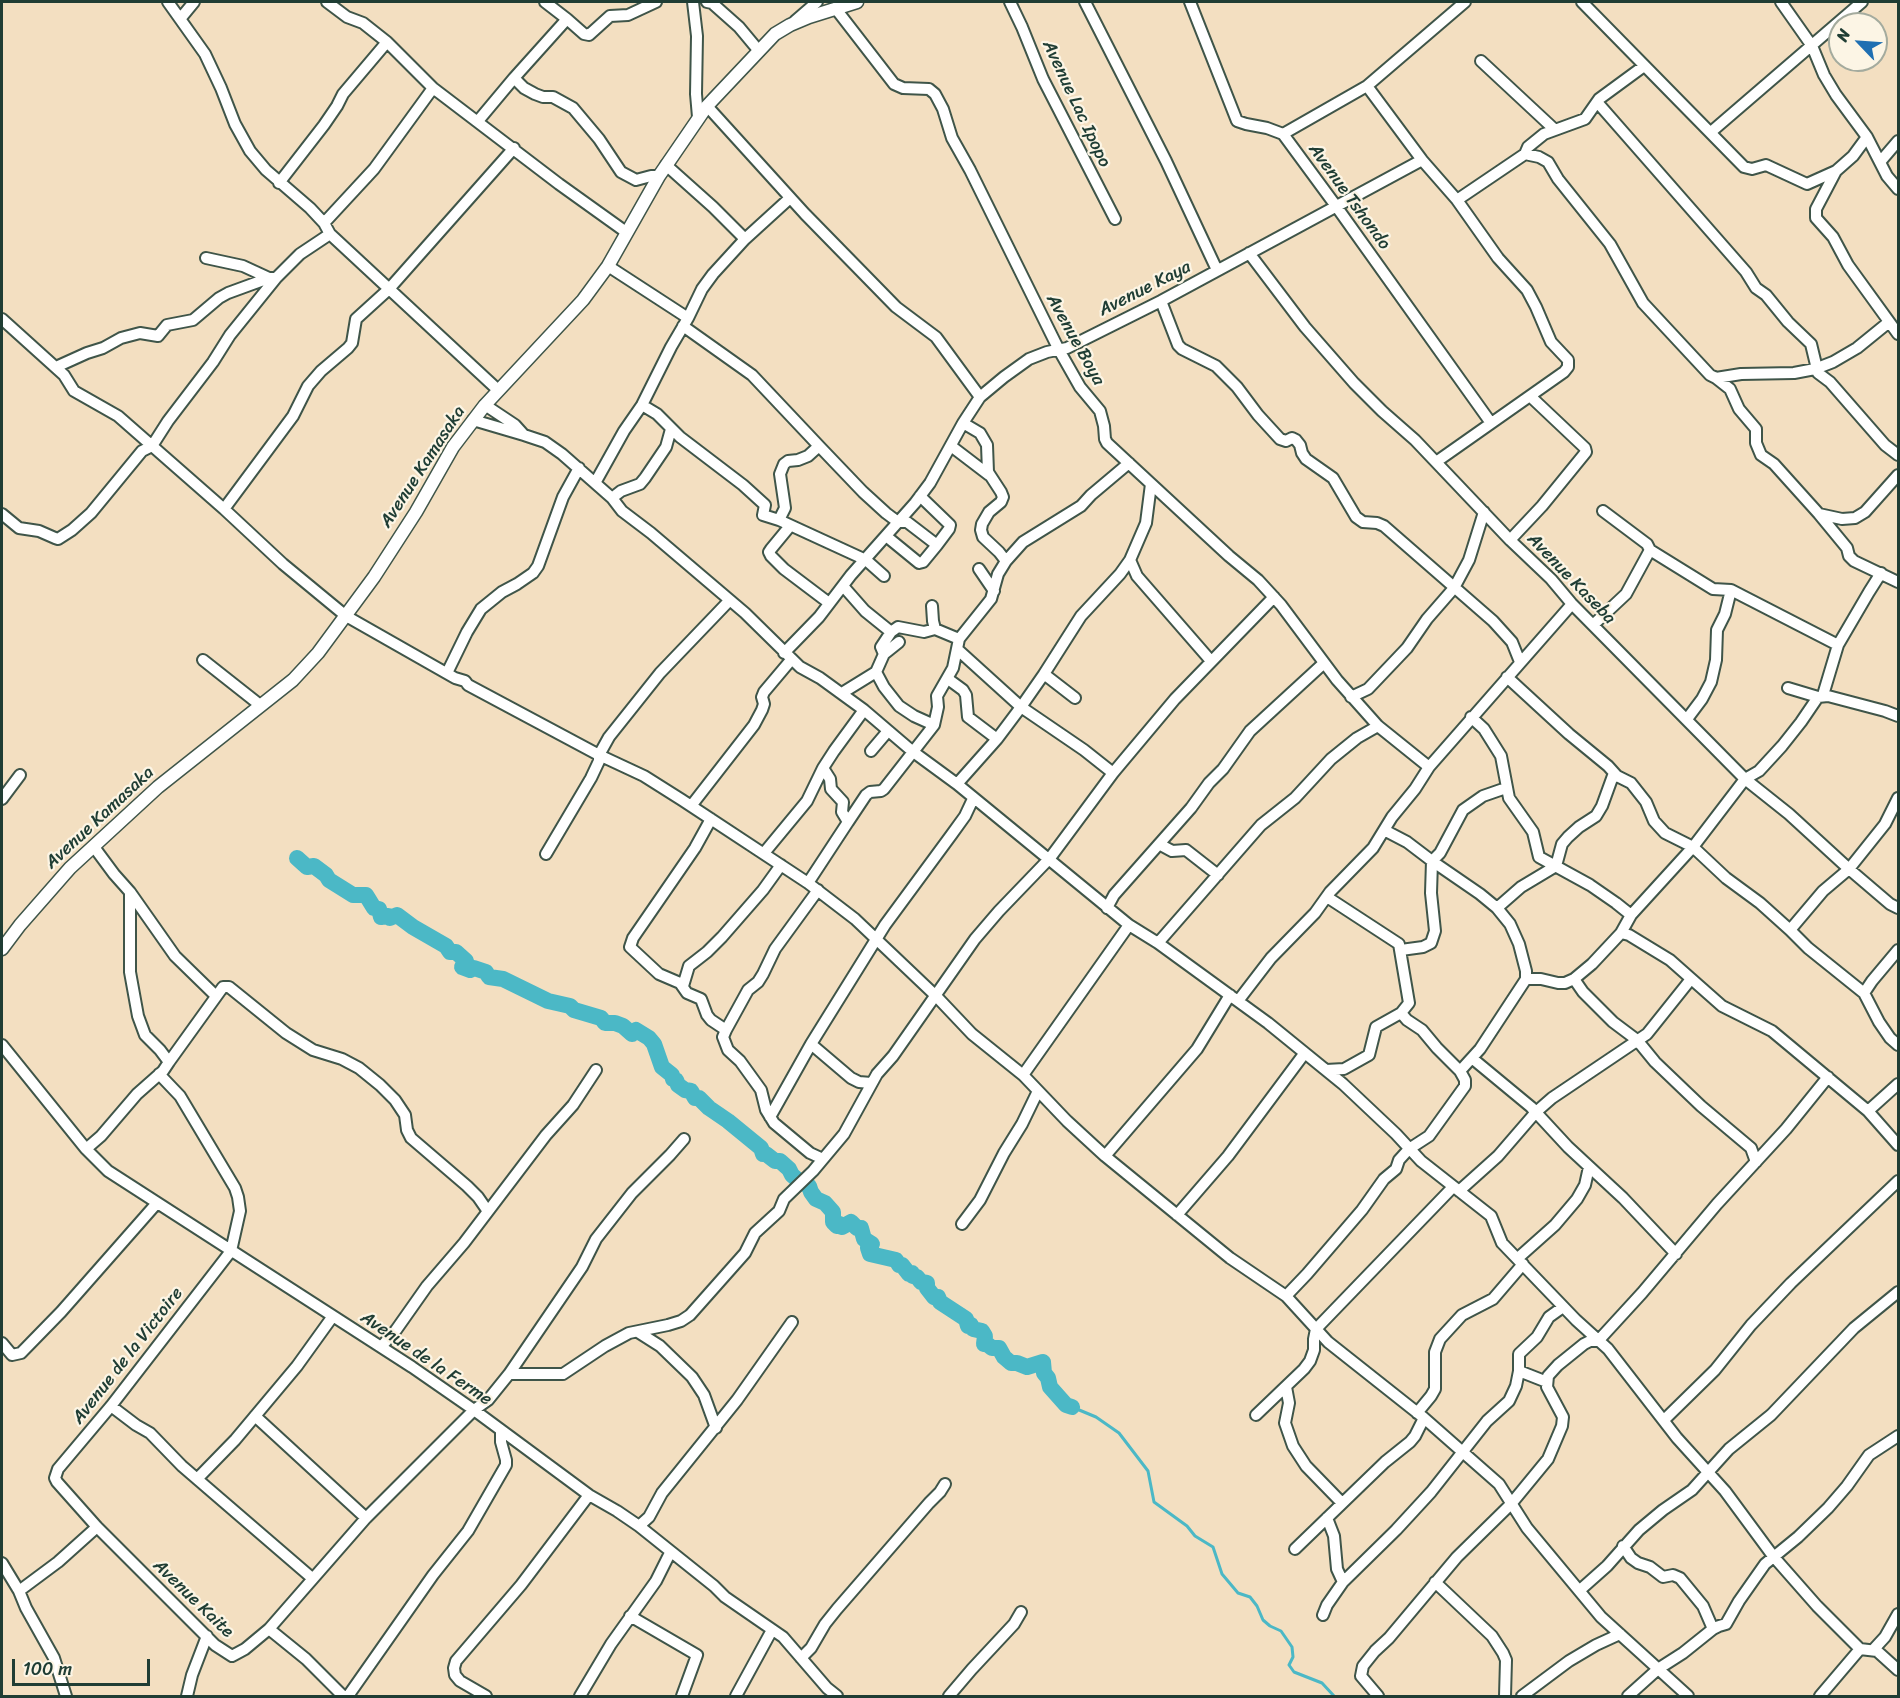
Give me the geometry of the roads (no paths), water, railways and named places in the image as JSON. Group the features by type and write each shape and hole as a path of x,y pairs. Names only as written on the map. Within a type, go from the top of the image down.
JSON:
{"street":[{"path":"168,2 205,54 243,140 266,170 310,208 324,223 330,234 498,390"},
{"path":"180,18 194,2"},
{"path":"327,2 347,16 363,23 387,42 433,88 626,232"},
{"path":"545,2 584,34 589,35 610,16 628,15 657,2"},
{"path":"694,2 697,36 698,117"},
{"path":"707,2 712,3 739,27 759,51"},
{"path":"790,25 817,2"},
{"name":"Avenue Kamasaka","path":"2,949 20,924 70,868 158,788 284,688 308,665 346,616 416,512 453,447 472,420 567,319 608,266 662,170 707,106 775,34 790,25 857,2"},
{"name":"Avenue Lac Ipopo","path":"1010,2 1043,79 1115,219"},
{"path":"1085,2 1166,161 1217,270"},
{"path":"1190,2 1235,118 1241,123 1283,134 1367,86 1465,2"},
{"path":"1582,2 1744,167 1752,169 1766,165 1807,184 1820,201"},
{"path":"1781,2 1812,46 1824,75 1854,122 1867,137 1887,176 1899,189"},
{"path":"1711,132 1862,2"},
{"name":"Avenue Boya","path":"836,9 894,84 903,88 929,90 935,94 943,109 952,138 1059,350 1080,387 1100,411 1106,441 1150,484 1258,580 1378,726 1429,766"},
{"path":"478,122 567,19"},
{"path":"279,183 324,125 343,94 387,42"},
{"path":"1481,61 1554,129"},
{"path":"1457,200 1525,154 1528,147 1544,134 1585,118 1597,102 1644,66"},
{"path":"514,78 534,94 553,97 573,108 584,119 621,172 636,180 662,170 713,207 745,239"},
{"path":"1367,86 1422,160 1457,200 1498,258 1527,290 1551,342 1568,360 1568,367 1564,372 1436,462"},
{"path":"324,223 374,169 433,88"},
{"path":"1597,102 1746,272 1756,288 1766,295 1788,322 1811,344 1815,369 1830,382 1885,445 1899,455"},
{"path":"707,106 790,198 897,307 936,338 980,397"},
{"name":"Avenue Tshondo","path":"1283,134 1491,423"},
{"path":"1807,184 1836,171 1853,156 1867,137"},
{"path":"1880,162 1899,141"},
{"path":"224,509 293,416 308,386 352,343 356,320 389,289 514,148"},
{"path":"1525,154 1548,162 1558,179 1610,244 1643,303 1710,375 1730,389 1739,409 1756,429 1756,443 1761,455 1774,464 1819,514 1847,548 1849,556 1854,561 1899,582"},
{"name":"Avenue Kaya","path":"691,806 754,725 764,704 762,697 764,692 788,656 843,586 920,496 980,397 1029,359 1067,348 1161,301 1422,160"},
{"path":"1836,171 1816,209 1816,218 1833,237 1848,265 1899,334"},
{"path":"595,483 624,431 642,405 670,347 712,274 745,239 790,198"},
{"path":"2,514 19,528 39,531 58,539 72,530 90,513 142,451 153,446 168,421 272,278 308,247 330,234"},
{"name":"Avenue Kaseba","path":"1249,253 1273,287 1329,356 1382,411 1415,440 1510,540 1551,579 1572,604 1745,779 1789,814 1890,904 1899,908"},
{"path":"206,258 243,266 272,278"},
{"path":"608,266 685,322 752,375 862,492 886,513 892,529 919,563 923,562 937,545 950,525 920,496"},
{"path":"56,367 121,338 140,333 158,336 167,326 193,320 219,298 272,278"},
{"path":"1161,301 1178,345 1216,366 1237,387 1280,439 1296,440 1306,459 1333,478 1356,517 1363,522 1384,526 1505,633 1512,642 1520,662"},
{"path":"2,319 56,367 68,380 71,389 76,394 118,416 258,542 346,616 455,678 465,681 468,685 599,755 644,776 764,853 855,919 936,996 972,1034 1023,1075 1067,1121 1106,1156 1230,1258 1286,1296 1328,1342 1421,1415 1499,1484 1536,1538 1600,1617 1688,1696"},
{"path":"1716,378 1794,373 1815,369 1857,348 1889,322"},
{"path":"1510,540 1542,506 1586,452 1585,448 1530,396"},
{"path":"485,405 515,425 524,435"},
{"path":"642,405 657,414 671,429 743,485 765,505 763,515 779,520 866,560 884,576"},
{"path":"472,420 534,438 554,447 612,498 628,516 667,546 757,624 788,656 864,710 912,752 957,784 1050,858 1129,925 1234,998 1343,1084 1409,1149 1491,1216 1502,1243 1563,1307 1608,1348 1692,1456 1725,1491 1773,1556 1860,1649 1877,1651 1899,1670"},
{"path":"963,423 980,433 987,445 989,475"},
{"path":"612,498 645,478 666,447 671,429"},
{"path":"779,520 785,508 780,474 784,464 808,456 819,446"},
{"path":"951,446 989,475 1001,492 1003,497 1001,502 989,512 981,530 983,537 1006,561"},
{"path":"808,883 866,795 884,789 934,725 938,707 937,696 948,679 957,658 958,644 991,599 998,574 1006,561 1023,542 1081,506 1129,463"},
{"path":"447,673 481,609 502,592 533,573 538,566 563,497 579,468"},
{"path":"1819,514 1842,519 1855,518 1872,505 1899,475"},
{"path":"957,784 997,739 1021,707 1081,616 1130,560 1146,523 1150,484"},
{"path":"1604,511 1647,544 1650,550 1713,589 1731,590 1838,645"},
{"path":"1352,697 1368,689 1392,664 1455,588 1469,560 1484,512"},
{"path":"892,529 907,522 937,545"},
{"path":"790,526 771,549 771,556 784,569 829,603"},
{"path":"1593,625 1626,594 1650,550"},
{"path":"1130,560 1137,576 1211,661"},
{"path":"979,569 994,591"},
{"path":"1526,980 1541,979 1558,983 1574,979 1583,973 1621,933 1631,915 1693,847 1745,779 1765,765 1820,696 1838,645 1881,573"},
{"path":"843,586 865,612 891,632"},
{"path":"1687,719 1711,682 1716,660 1717,630 1725,614 1731,590"},
{"path":"509,1374 563,1374 612,1341 629,1333 681,1321 690,1315 745,1253 755,1233 779,1211 784,1199 823,1159 848,1128 871,1083 981,932 1050,858 1113,773 1175,699 1274,597"},
{"path":"546,854 597,765 599,755 609,737 660,673 729,601"},
{"path":"1106,1156 1197,1049 1234,998 1373,848 1429,766 1572,604"},
{"path":"932,606 935,629 958,644 1021,707 1113,773"},
{"path":"884,654 881,646 891,632 898,627 924,632 935,629"},
{"path":"842,693 876,672 884,654 899,642"},
{"path":"203,660 261,705"},
{"path":"1107,908 1114,896 1132,878 1223,769 1250,731 1324,663"},
{"path":"876,672 899,706 934,725"},
{"path":"1044,674 1075,698"},
{"path":"1507,677 1614,773 1631,783 1646,802 1654,821 1665,833 1693,847 1726,878 1760,903 1808,948 1864,993 1878,1022 1890,1038 1899,1045"},
{"path":"948,679 966,695 968,717 997,739"},
{"path":"1788,688 1899,716"},
{"path":"764,853 807,801 823,768 864,710"},
{"path":"1471,717 1484,729 1501,756 1509,798 1533,832 1539,857 1608,897 1631,915"},
{"path":"1158,944 1261,825 1295,798 1332,759 1357,738 1378,726"},
{"path":"871,751 888,731"},
{"path":"823,768 830,779 831,789 843,802 842,812 848,822"},
{"path":"1497,908 1521,887 1556,866 1562,844 1579,827 1596,816 1614,773"},
{"path":"2,799 20,775"},
{"path":"1401,950 1423,947 1431,943 1435,931 1431,893 1432,861 1440,853 1463,810 1482,796 1506,788"},
{"path":"1790,930 1823,891 1849,869 1885,824 1899,798"},
{"path":"770,1117 811,1044 885,925 965,816 973,799"},
{"path":"711,819 695,848 631,942 630,947 659,974 683,986 687,993 701,999 711,1020 726,1030"},
{"path":"1384,830 1407,842 1497,908 1510,924 1519,944 1526,980 1473,1059 1460,1071"},
{"path":"1159,844 1173,851 1186,850 1218,874"},
{"path":"94,847 175,956 216,996"},
{"path":"683,986 689,966 722,936 763,890 781,865"},
{"path":"818,890 775,949 758,982 748,990 723,1037 728,1050 740,1061 760,1090 766,1110 774,1123 793,1141 823,1159"},
{"path":"129,892 130,972 133,995 143,1031 169,1062"},
{"path":"1326,1070 1344,1069 1369,1055 1376,1027 1401,1012 1409,1004 1401,950 1397,942 1327,897"},
{"path":"1023,1075 1129,925"},
{"path":"1621,933 1662,955 1722,1006 1772,1031 1868,1111 1899,1145"},
{"path":"1864,993 1899,950"},
{"path":"1574,979 1582,992 1595,1005 1637,1040 1655,1062 1701,1106 1751,1148 1756,1162"},
{"path":"1256,1415 1310,1360 1314,1350 1316,1329 1456,1189 1498,1156 1536,1112 1552,1098 1647,1034 1691,979"},
{"path":"86,1149 159,1074 223,987 229,987 273,1024 313,1050 342,1059 359,1068 395,1100 405,1115 407,1130 411,1138 467,1186 487,1210"},
{"path":"1286,1296 1362,1210 1384,1179 1396,1170 1399,1160 1409,1149 1429,1136 1465,1086 1465,1080 1460,1071 1422,1030 1407,1020 1401,1012"},
{"path":"811,1044 851,1078 859,1082 871,1083"},
{"name":"Avenue de la Ferme","path":"2,1045 86,1149 117,1178 381,1347 474,1410 589,1496 639,1526 725,1597 783,1637 827,1688 837,1696"},
{"path":"1177,1215 1227,1156 1304,1054"},
{"path":"1473,1059 1514,1091 1536,1112 1676,1254"},
{"path":"1343,1084 1344,1069"},
{"path":"381,1347 546,1135 573,1105 596,1070"},
{"path":"159,1074 180,1096 235,1188 240,1211 231,1251"},
{"path":"1378,1696 1361,1676 1363,1666 1457,1557 1511,1504 1548,1459 1562,1426 1563,1417 1547,1387 1548,1376 1577,1349 1590,1341 1599,1341 1717,1204 1786,1129 1828,1077"},
{"path":"1868,1111 1899,1084"},
{"path":"962,1224 980,1200 1038,1090"},
{"path":"343,1696 306,1659 269,1629 366,1518 474,1410 488,1400 509,1374 582,1267 596,1239 632,1193 684,1139"},
{"path":"1295,1549 1415,1436 1421,1415 1435,1389 1436,1352 1440,1339 1462,1315 1493,1299 1521,1261 1577,1199 1585,1185 1589,1167"},
{"path":"1664,1420 1715,1370 1743,1334 1791,1282 1899,1180"},
{"path":"2,1343 12,1355 21,1353 61,1312 157,1203"},
{"name":"Avenue de la Victoire","path":"57,1482 58,1469 111,1407 231,1251"},
{"path":"1580,1590 1607,1566 1649,1520 1692,1490 1729,1449 1771,1415 1854,1328 1899,1292"},
{"path":"1323,1615 1343,1582 1431,1492 1487,1421 1513,1394 1519,1371 1517,1358 1519,1354 1537,1337 1554,1312 1563,1307"},
{"path":"197,1479 297,1366 333,1317"},
{"path":"639,1526 649,1516 662,1493 716,1428 792,1322"},
{"path":"638,1332 660,1346 692,1377 704,1395 716,1428"},
{"path":"1519,1371 1547,1382"},
{"path":"1286,1387 1289,1403 1285,1423 1293,1446 1306,1466 1342,1503"},
{"path":"111,1407 150,1433 197,1479 312,1578"},
{"path":"255,1416 366,1518"},
{"path":"348,1696 433,1575 468,1531 506,1465 501,1431"},
{"path":"1628,1696 1658,1669 1713,1629 1726,1624 1756,1574 1773,1556 1828,1509 1869,1455 1898,1440"},
{"name":"Avenue Kaite","path":"57,1482 97,1527 219,1649 232,1656 245,1649 269,1629"},
{"path":"801,1658 811,1648 837,1609 945,1484"},
{"path":"486,1696 460,1681 455,1675 456,1661 521,1585 589,1496"},
{"path":"1327,1518 1334,1536 1337,1569 1343,1582"},
{"path":"19,1591 58,1562 97,1527"},
{"path":"1623,1546 1631,1558 1638,1563 1650,1566 1663,1577 1673,1575 1680,1578 1703,1606 1713,1629"},
{"path":"580,1696 630,1616 656,1581 670,1552"},
{"path":"2,1563 5,1576 19,1591 54,1658 66,1696"},
{"path":"1435,1582 1492,1636 1503,1653 1506,1660 1505,1696"},
{"path":"949,1696 1014,1624 1021,1612"},
{"path":"1873,1650 1885,1637 1899,1614"},
{"path":"630,1616 697,1655 682,1696"},
{"path":"736,1696 772,1630"},
{"path":"1521,1696 1569,1661 1620,1634"},
{"path":"187,1696 192,1675 207,1636"},
{"path":"1820,1696 1860,1649"}],"waterway":[{"path":"297,858 307,867 314,866 329,880 353,895 366,895 374,908 379,909 381,917 390,918 397,915 446,946 450,952 456,952 466,961 462,967 486,972 489,977 503,979 548,1001 570,1006 574,1010 601,1018 605,1023 623,1026 632,1034 636,1030 649,1038 654,1044 662,1067 672,1075 678,1085 691,1091 695,1098 699,1098 761,1148 763,1154 775,1161 780,1161 800,1182 809,1186 816,1199 825,1203 833,1212 833,1222 837,1226 840,1224 842,1227 851,1222 857,1228 861,1228 864,1239 872,1244 868,1248 870,1254 896,1260 909,1274 912,1273 921,1282 927,1283 927,1288 934,1297 938,1297 940,1302 966,1319 968,1326 971,1325 973,1329 982,1331 985,1336 984,1344 992,1348 999,1348 1011,1363 1027,1367 1043,1362 1044,1373 1050,1387 1066,1405 1072,1407"},
{"path":"1072,1407 1096,1417 1119,1433 1148,1471 1154,1502 1187,1526 1195,1536 1213,1547 1222,1574 1238,1593 1250,1597 1263,1620 1281,1631 1292,1647 1293,1657 1289,1665 1294,1672 1322,1683 1334,1696"}]}
